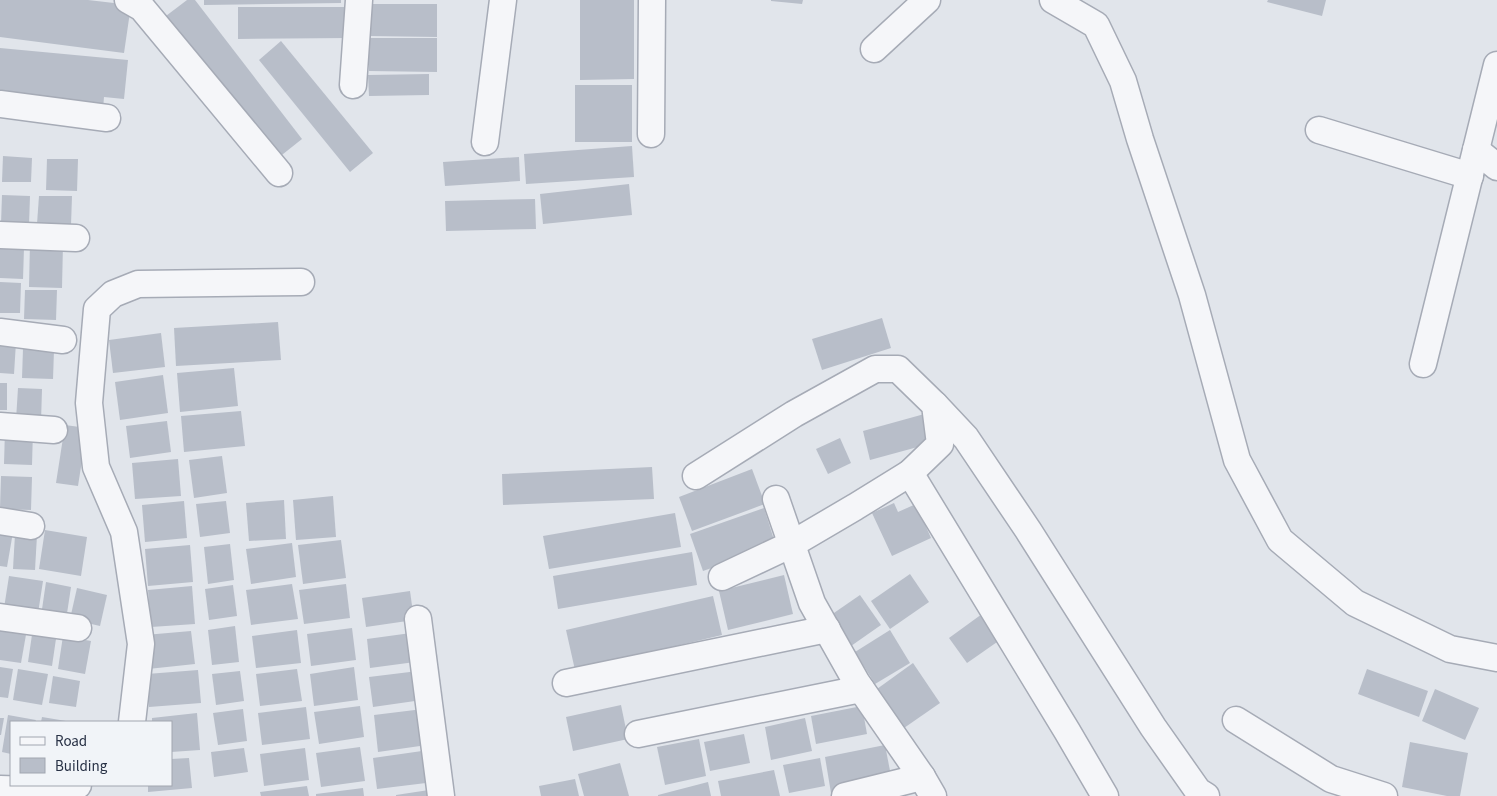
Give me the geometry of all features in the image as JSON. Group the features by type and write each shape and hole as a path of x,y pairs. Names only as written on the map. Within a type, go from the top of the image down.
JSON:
{"street":[{"path":"128,0 142,8 279,173"},
{"path":"353,85 359,0"},
{"path":"485,142 503,0"},
{"path":"651,134 652,0"},
{"path":"874,49 927,0"},
{"path":"1053,0 1096,25 1123,81 1140,140 1192,295 1237,460 1280,540 1355,603 1450,649 1497,658"},
{"path":"1423,364 1497,64"},
{"path":"0,104 107,118"},
{"path":"1319,130 1470,176"},
{"path":"1476,150 1497,168"},
{"path":"0,235 76,238"},
{"path":"132,721 141,644 124,532 96,468 89,403 97,310 112,294 138,284 301,282"},
{"path":"0,332 62,340"},
{"path":"696,476 794,414 875,369 898,369 966,438 1028,530 1153,727 1198,791 1206,796"},
{"path":"722,577 792,544 910,472 940,444 935,405"},
{"path":"0,426 54,430"},
{"path":"910,472 1062,722 1104,796"},
{"path":"776,499 812,603 861,689 927,787 845,796"},
{"path":"0,521 31,526"},
{"path":"0,617 78,628"},
{"path":"418,619 441,796"},
{"path":"566,683 828,629"},
{"path":"638,734 861,689"},
{"path":"1236,720 1331,779 1384,796"},
{"path":"0,789 32,790 69,786"}],"building":[{"path":"0,0 88,0 131,5 124,53 0,37"},
{"path":"187,0 195,0 302,139 273,162 162,19"},
{"path":"204,0 341,0 341,3 204,5"},
{"path":"580,0 634,0 634,79 580,80"},
{"path":"771,0 803,0 802,4"},
{"path":"1268,0 1326,0 1322,16 1267,2"},
{"path":"370,4 437,4 437,37 370,36"},
{"path":"238,7 349,7 349,38 238,39"},
{"path":"369,38 437,38 437,72 369,71"},
{"path":"281,41 373,153 350,172 259,60"},
{"path":"0,48 128,60 124,99 104,97 103,109 0,100"},
{"path":"429,74 429,95 369,96 368,75"},
{"path":"575,85 632,85 632,142 575,142"},
{"path":"632,146 634,177 526,184 524,154"},
{"path":"3,156 32,158 31,182 2,182"},
{"path":"519,157 520,181 445,186 443,162"},
{"path":"47,159 78,159 77,191 46,190"},
{"path":"629,184 632,215 543,224 540,194"},
{"path":"2,195 30,196 29,225 1,224"},
{"path":"39,196 72,196 71,225 37,224"},
{"path":"535,199 536,229 446,231 445,201"},
{"path":"30,243 63,244 62,288 29,287"},
{"path":"0,246 24,247 23,279 0,278"},
{"path":"0,282 21,283 20,313 0,313"},
{"path":"25,290 57,290 56,320 24,319"},
{"path":"882,318 891,348 822,370 812,339"},
{"path":"278,322 281,360 176,366 174,328"},
{"path":"161,333 165,367 113,373 109,340"},
{"path":"0,341 16,342 14,374 0,373"},
{"path":"23,349 54,350 53,379 22,378"},
{"path":"234,368 238,406 180,412 177,373"},
{"path":"163,375 168,413 120,420 115,382"},
{"path":"0,383 7,383 7,410 0,410"},
{"path":"18,388 42,389 41,421 16,420"},
{"path":"241,411 245,446 184,452 181,416"},
{"path":"928,413 936,442 870,460 863,431"},
{"path":"167,421 171,452 130,458 126,426"},
{"path":"65,425 87,428 78,486 56,483"},
{"path":"5,430 33,430 32,465 4,464"},
{"path":"840,438 851,463 828,474 816,449"},
{"path":"222,456 227,493 194,498 189,460"},
{"path":"178,459 181,496 135,499 132,463"},
{"path":"652,467 654,499 503,505 502,474"},
{"path":"752,469 765,504 692,531 679,497"},
{"path":"1,476 32,477 31,510 0,509"},
{"path":"333,496 336,537 296,540 293,500"},
{"path":"284,500 286,539 249,541 246,503"},
{"path":"184,501 187,538 145,542 142,505"},
{"path":"226,501 230,533 200,537 196,504"},
{"path":"894,503 898,512 916,504 931,538 892,556 872,513"},
{"path":"764,508 776,546 703,571 690,534"},
{"path":"675,513 681,547 549,569 543,536"},
{"path":"0,530 13,532 7,567 0,566"},
{"path":"45,530 87,537 81,576 39,569"},
{"path":"15,534 37,535 35,570 13,569"},
{"path":"341,540 346,578 303,584 298,545"},
{"path":"292,543 296,577 251,584 246,549"},
{"path":"230,544 234,580 208,584 204,547"},
{"path":"190,545 193,582 148,586 145,549"},
{"path":"692,552 697,585 558,609 553,576"},
{"path":"910,574 929,602 890,629 871,601"},
{"path":"784,575 793,614 728,630 719,591"},
{"path":"9,576 43,581 38,613 4,608"},
{"path":"46,582 71,587 66,620 41,616"},
{"path":"292,584 298,619 251,625 246,590"},
{"path":"346,584 350,618 304,624 299,590"},
{"path":"233,585 237,616 209,620 205,589"},
{"path":"192,586 195,624 151,627 148,590"},
{"path":"77,588 107,595 100,626 70,619"},
{"path":"410,591 414,620 366,627 362,598"},
{"path":"860,595 881,625 851,646 831,615"},
{"path":"713,596 722,635 575,670 566,630"},
{"path":"982,614 1000,640 967,663 949,638"},
{"path":"0,624 27,629 21,663 0,660"},
{"path":"235,626 239,662 212,665 208,630"},
{"path":"33,628 57,632 52,666 28,662"},
{"path":"352,628 356,660 311,666 307,634"},
{"path":"297,630 301,663 256,668 252,636"},
{"path":"890,630 910,663 875,684 855,652"},
{"path":"191,631 195,664 148,669 145,635"},
{"path":"411,633 415,662 370,668 367,639"},
{"path":"63,636 91,641 85,674 58,669"},
{"path":"913,663 940,703 904,728 877,689"},
{"path":"0,667 13,669 8,698 0,697"},
{"path":"354,667 358,700 314,706 310,674"},
{"path":"18,669 48,674 42,705 13,700"},
{"path":"297,669 302,701 260,706 256,674"},
{"path":"1367,669 1428,691 1419,717 1358,694"},
{"path":"198,670 201,703 149,707 147,674"},
{"path":"240,671 244,701 216,705 212,674"},
{"path":"418,671 422,700 373,707 369,677"},
{"path":"53,676 80,681 76,707 49,703"},
{"path":"1435,689 1479,708 1465,740 1422,721"},
{"path":"621,705 628,739 573,751 566,717"},
{"path":"360,706 364,737 319,744 314,712"},
{"path":"862,706 867,734 816,744 811,716"},
{"path":"306,707 310,739 262,745 258,713"},
{"path":"243,709 247,741 218,745 213,713"},
{"path":"423,709 427,745 378,752 374,715"},
{"path":"197,713 200,750 172,752 172,721 152,721 152,718"},
{"path":"8,715 36,720 10,721 10,754 2,752"},
{"path":"42,717 66,721 41,721"},
{"path":"0,718 4,718 1,735 0,735"},
{"path":"805,718 812,751 771,760 765,727"},
{"path":"744,734 750,763 710,771 704,742"},
{"path":"699,739 706,776 665,785 657,747"},
{"path":"1410,742 1468,753 1460,796 1447,796 1402,787"},
{"path":"885,745 892,781 831,793 825,757"},
{"path":"360,747 365,781 321,787 316,753"},
{"path":"244,748 248,772 214,777 211,752"},
{"path":"305,748 309,780 264,786 260,754"},
{"path":"422,751 426,783 377,789 373,758"},
{"path":"189,758 192,788 148,792 148,786 172,786 172,759"},
{"path":"820,758 825,786 789,793 783,765"},
{"path":"620,763 629,796 584,796 578,774"},
{"path":"774,770 780,796 721,796 718,781"},
{"path":"575,779 579,796 541,796 539,786"},
{"path":"708,782 711,796 658,796 658,795"},
{"path":"307,786 309,796 261,796 260,792"},
{"path":"363,788 364,796 316,796 316,794"},
{"path":"429,790 430,796 396,796 396,795"}]}
